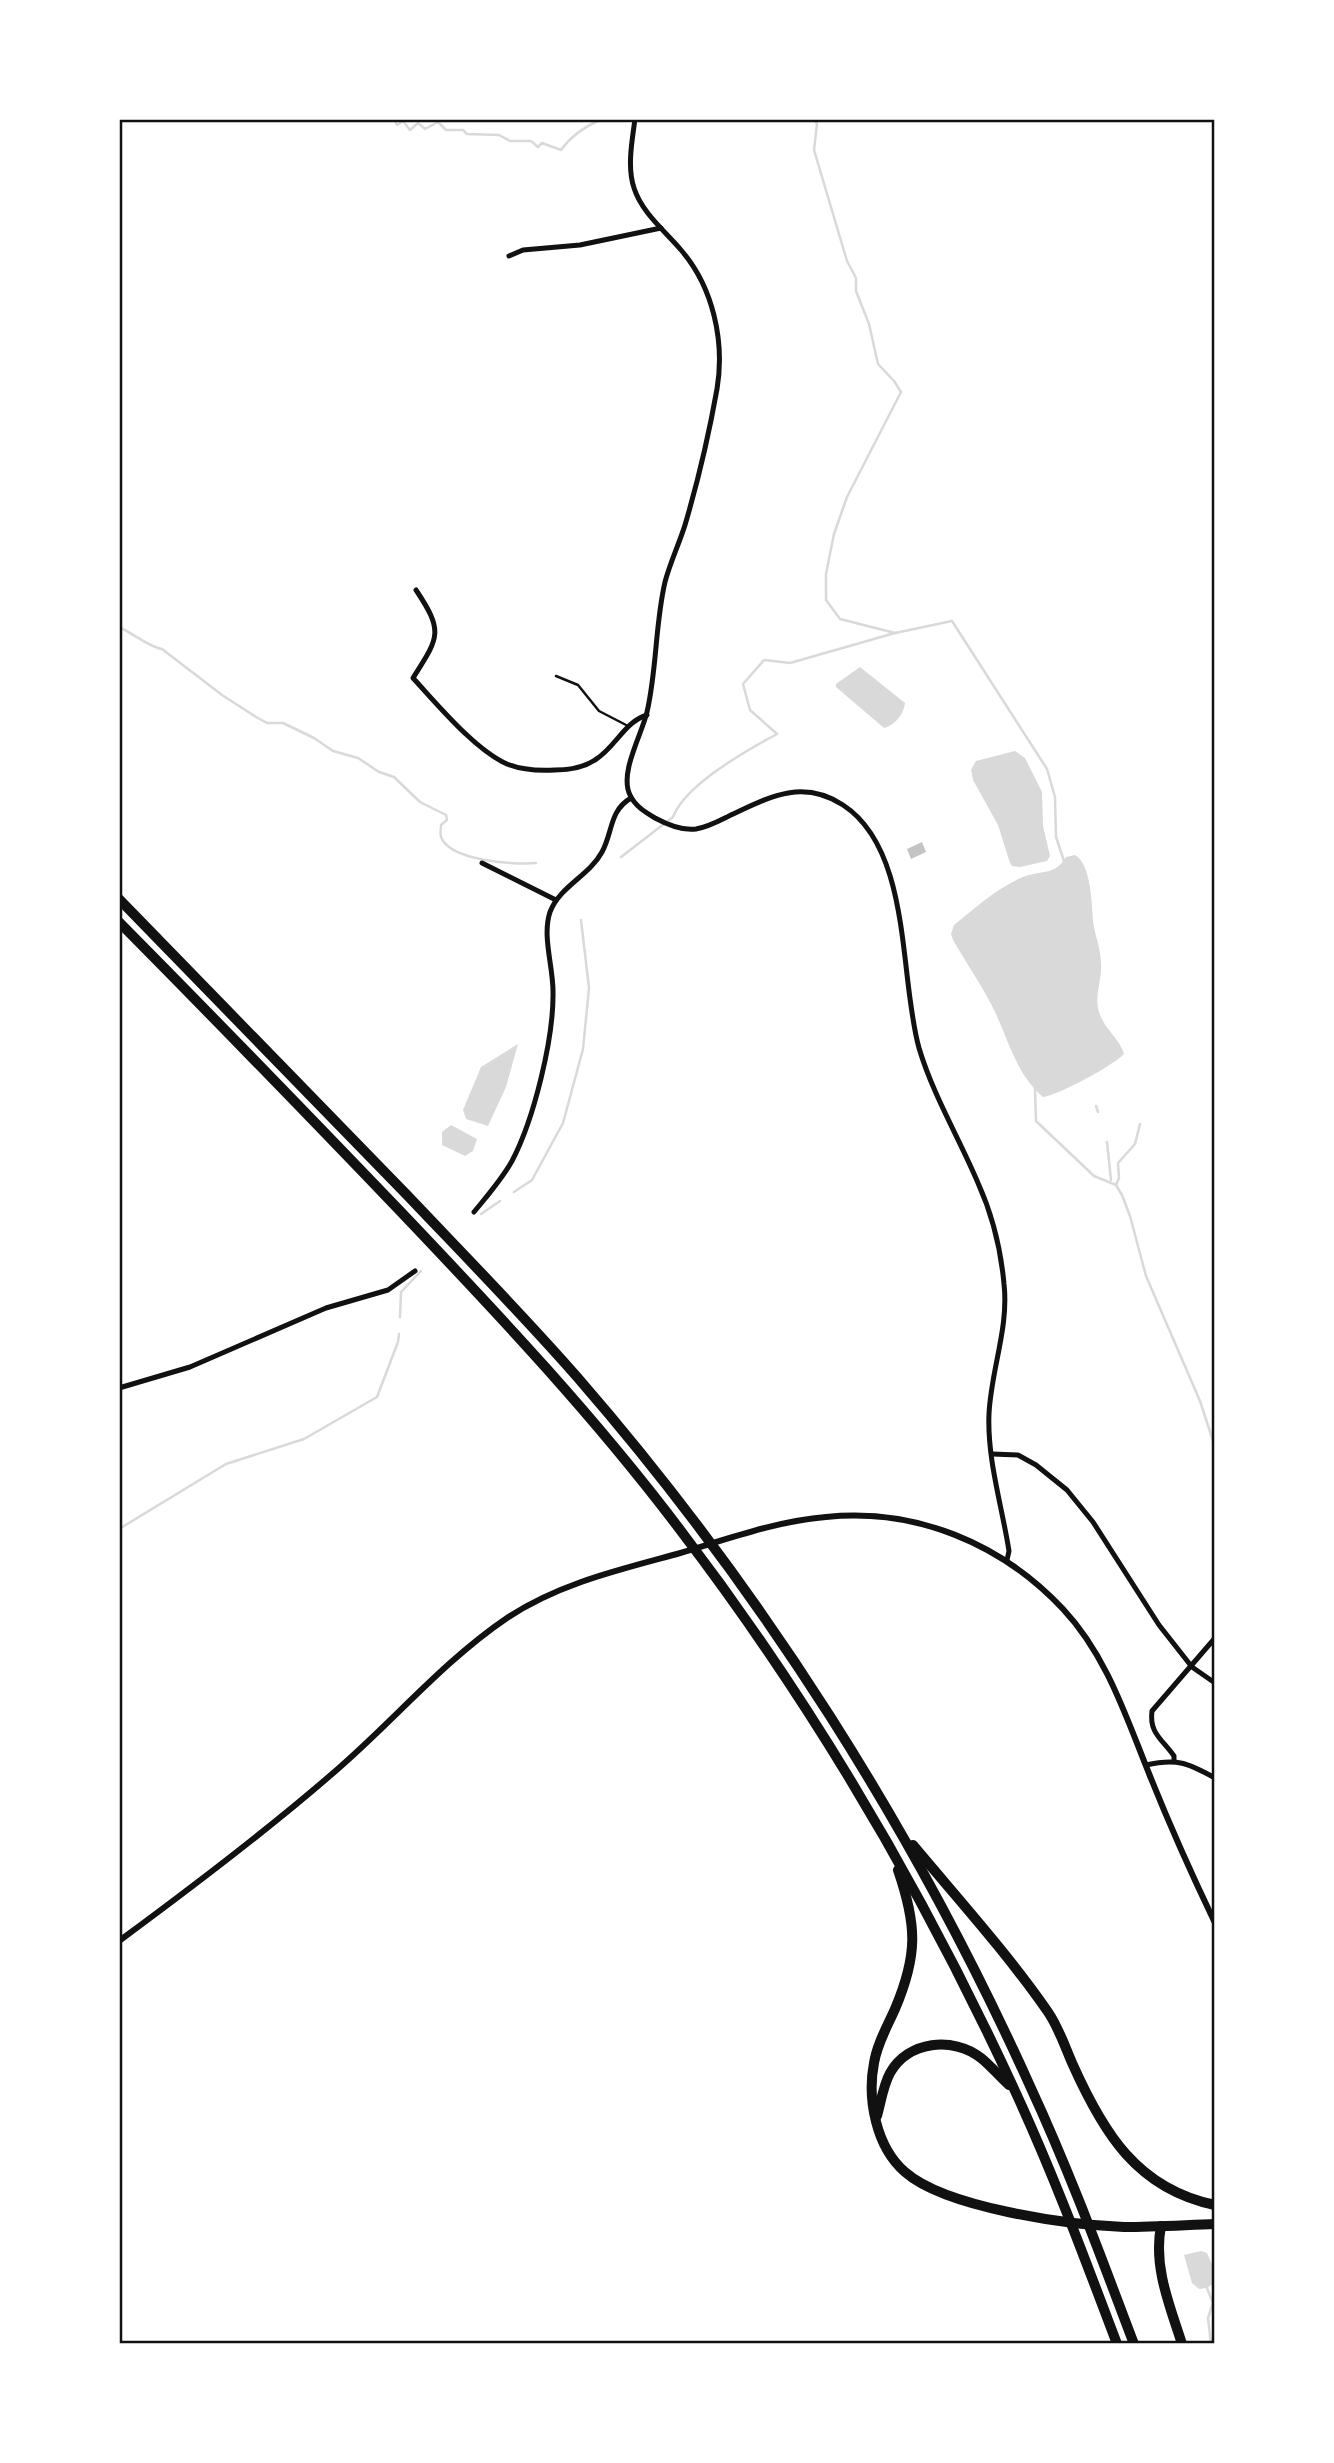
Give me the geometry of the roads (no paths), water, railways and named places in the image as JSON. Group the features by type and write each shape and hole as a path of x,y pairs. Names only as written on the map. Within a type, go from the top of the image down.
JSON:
{"highway":[{"path":"119,899 482,1273 579,1380 694,1522 772,1630 900,1830 1000,2022 1076,2193 1134,2344"},
{"path":"119,922 506,1322 625,1460 681,1531 751,1628 889,1843 946,1949 1015,2092 1088,2266 1117,2344"},
{"path":"900,1830 1025,1979 1053,2019 1092,2107 1120,2150 1152,2178 1180,2194 1215,2205"},
{"path":"889,1843 911,1913 913,1940 908,1975 879,2042 874,2064 872,2089 876,2119 892,2158 905,2172 942,2192 1007,2211 1122,2227 1215,2224"},
{"path":"876,2119 885,2085 896,2064 915,2050 927,2046 957,2046 969,2051 980,2057 1015,2092"},
{"path":"1161,2226 1158,2247 1160,2266 1182,2344"}],"street":[{"path":"635,119 631,155 634,188 641,203 688,259 705,286 716,327 719,370 716,396 689,512 662,596 647,715 628,771 627,785 631,798 640,808 671,826 697,829 773,796 798,792 825,796 846,807 863,822 879,848 896,900 908,972 911,1011 919,1047 928,1074 981,1188 993,1227 1005,1289 1004,1323 989,1408 988,1433 1009,1551 1007,1560"},
{"path":"509,256 523,250 580,245 661,228"},
{"path":"416,590 432,614 437,629 434,640 413,678 463,731 496,758 521,768 571,770 600,757 615,744 634,720 647,715"},
{"path":"474,1212 506,1172 520,1144 538,1084 552,1007 548,929 551,910 556,900 596,862 616,811 631,798"},
{"path":"482,863 556,900"},
{"path":"119,1388 190,1367 326,1308 387,1290 415,1271"},
{"path":"992,1454 1018,1455 1036,1465 1067,1490 1093,1522 1160,1625 1192,1667 1215,1683"},
{"path":"119,1941 200,1881 332,1774 444,1670 508,1618 549,1594 616,1570 779,1526 823,1517 891,1518 952,1532 1007,1560 1064,1610 1086,1637 1116,1689 1178,1845 1215,1923"},
{"path":"1174,1761 1174,1756 1151,1726 1153,1711 1215,1638"},
{"path":"1146,1765 1166,1761 1186,1763 1215,1778"}],"lane":[{"path":"556,676 578,685 599,711 628,726"}],"waterway":[{"path":"394,119 397,125 403,121 410,130 418,123 425,129 438,122 446,130 499,135 510,141 531,141 538,147 542,143 561,150 579,132 602,119"},
{"path":"814,119 817,124 814,150 847,261 856,278 856,291 869,324 878,364 901,392 847,497 834,534 826,574 826,600 840,619 895,633 952,621 1047,769 1055,797 1056,837 1064,861"},
{"path":"119,627 162,649 222,695 256,717 267,723 283,723 333,751 358,758 379,772 394,777 420,802 446,815 447,820 441,825 441,837 457,851 484,860 536,863"},
{"path":"621,857 673,817 680,805 703,781 777,734 750,710 743,684 764,660 790,663 895,633"},
{"path":"514,1192 532,1180 563,1123 583,1049 589,988 581,920"},
{"path":"1035,1089 1036,1121 1094,1176 1116,1185 1122,1195 1146,1276 1200,1401 1215,1447"},
{"path":"1096,1106 1098,1112"},
{"path":"1116,1185 1119,1178 1118,1163 1135,1144 1140,1124"},
{"path":"1107,1142 1111,1180"},
{"path":"481,1214 500,1201"},
{"path":"400,1317 401,1292 421,1271"},
{"path":"119,1529 226,1464 304,1439 377,1397 399,1334"},
{"path":"1207,2288 1213,2303 1208,2318 1211,2344"}]}
